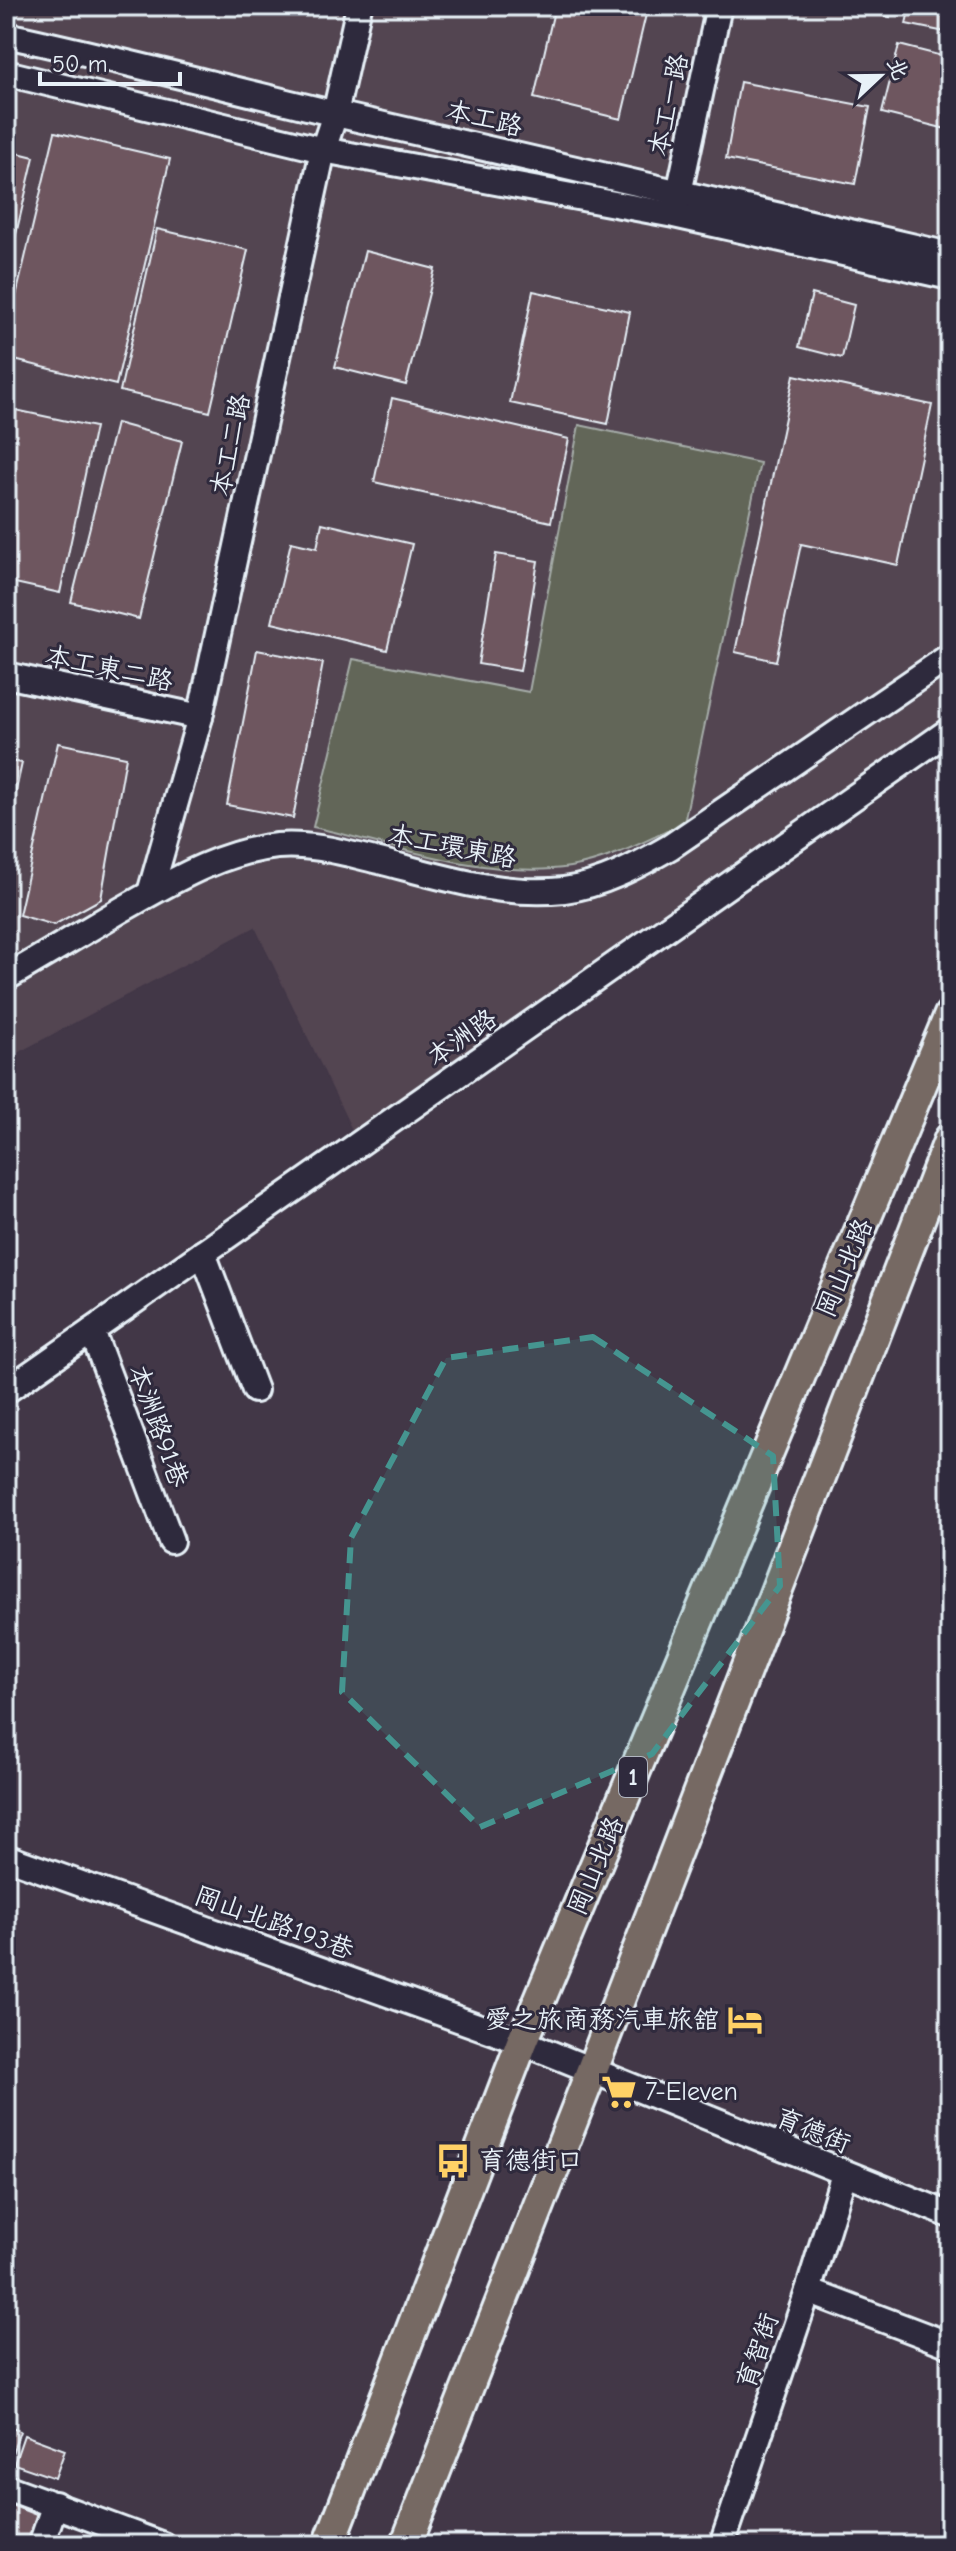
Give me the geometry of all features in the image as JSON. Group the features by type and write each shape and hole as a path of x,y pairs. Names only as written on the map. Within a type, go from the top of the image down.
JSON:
{"main road":[{"name":"岡山北路","path":"329,2545 522,2042 950,1015"},
{"name":"岡山北路","path":"406,2545 950,1139"}],"street":[{"name":"本工二路","path":"150,893 200,717 323,150 335,114 359,6"},
{"name":"本工一路","path":"674,215 719,6"},
{"name":"本工路","path":"6,35 950,255"},
{"path":"6,73 323,150 674,215 950,277"},
{"name":"本工環東路","path":"6,978 150,893 195,869 242,852 279,846 321,847 483,887 565,890 599,881 635,867 670,847 950,656"},
{"name":"本工東二路","path":"6,675 200,717"},
{"name":"本洲路","path":"6,1391 950,730"},
{"path":"203,1253 255,1390"},
{"name":"本洲路91巷","path":"92,1331 171,1541"},
{"name":"岡山北路193巷","path":"6,1857 522,2042"},
{"name":"育德街","path":"522,2042 950,2215"},
{"name":"育智街","path":"722,2545 844,2174"},
{"path":"808,2291 950,2345"},
{"path":"6,2487 163,2545"},
{"path":"41,2545 55,2504"}],"highlighted area":[{"path":"593,1337 773,1456 780,1586 652,1754 480,1827 342,1692 351,1538 446,1358"}],"shaded area":[{"path":"6,6 950,6 950,718 354,1134 255,927 6,1059"}],"green space":[{"path":"579,425 760,463 684,823 600,860 539,870 507,869 441,859 313,827 353,659 529,692"}],"building":[{"path":"555,6 648,6 621,119 534,98"},
{"path":"843,6 892,6 890,17"},
{"path":"910,6 950,6 950,33 906,24"},
{"path":"899,45 950,58 950,130 882,113"},
{"path":"740,82 870,107 855,184 726,159"},
{"path":"55,132 170,159 116,385 6,358 6,338"},
{"path":"6,150 34,157 6,277"},
{"path":"157,229 248,250 210,412 120,391"},
{"path":"365,251 435,269 406,385 335,367"},
{"path":"533,291 630,312 608,424 510,403"},
{"path":"812,294 854,305 842,358 799,347"},
{"path":"794,375 932,405 898,565 801,544 776,661 735,652"},
{"path":"392,398 569,439 551,522 374,482"},
{"path":"6,408 95,427 60,593 6,581"},
{"path":"116,423 182,441 139,619 71,602"},
{"path":"322,523 412,544 387,650 272,623 291,542 317,548"},
{"path":"496,554 538,561 520,671 478,664"},
{"path":"257,650 323,663 293,818 227,805"},
{"path":"58,743 126,757 101,899 54,925 19,915"},
{"path":"6,760 22,763 6,835"},
{"path":"6,2426 20,2431 9,2462 6,2461"},
{"path":"24,2435 65,2450 55,2478 14,2464"},
{"path":"6,2503 39,2516 29,2541 6,2533"}],"place":[{"name":"愛之旅商務汽車旅舘","path":"745,2020"},
{"name":"7-Eleven","path":"619,2092"},
{"name":"育德街口","path":"453,2161"}]}
